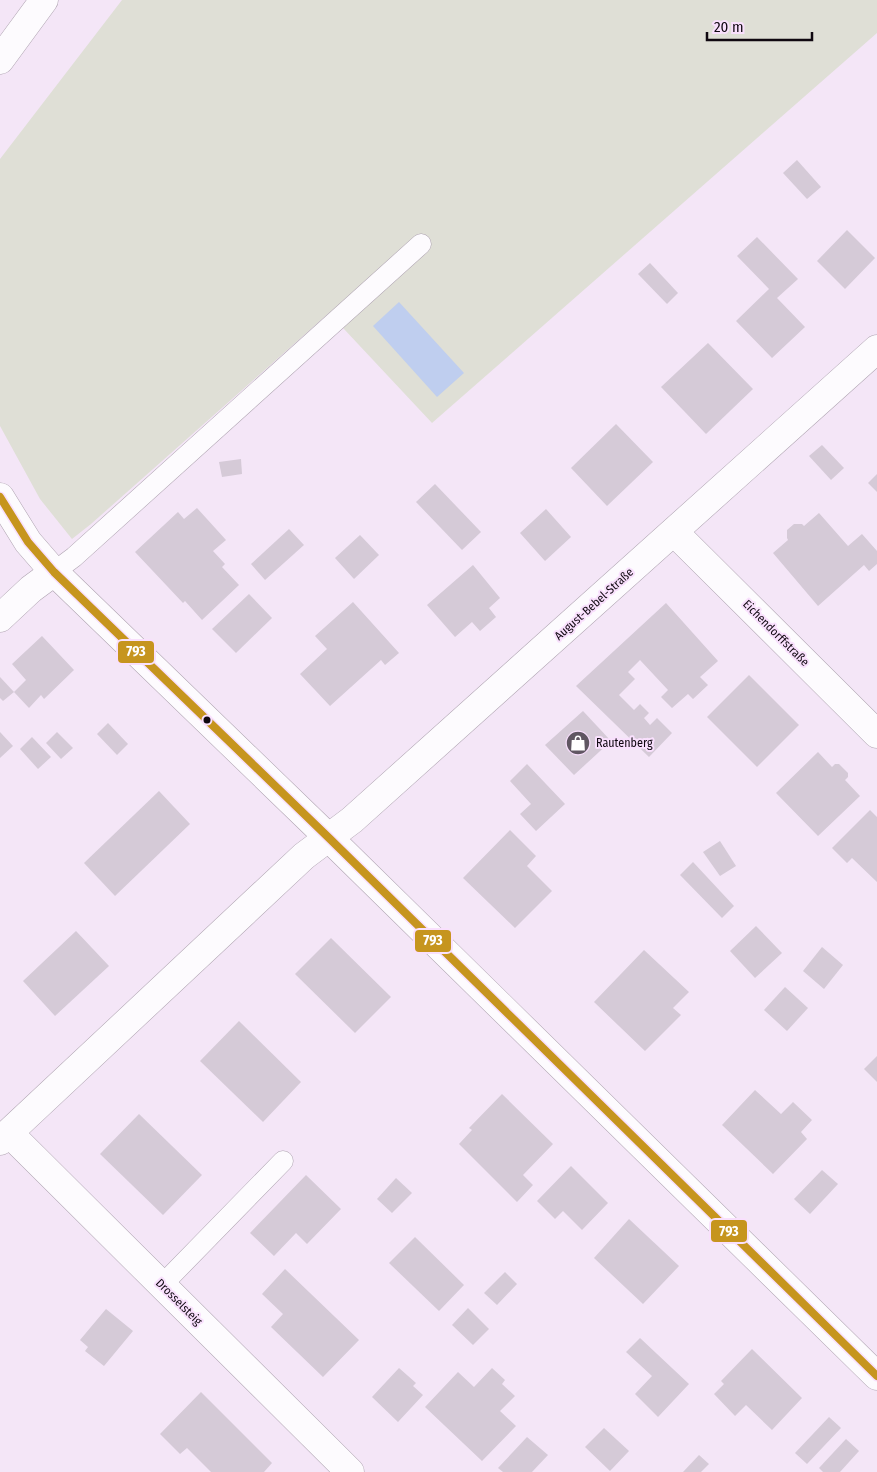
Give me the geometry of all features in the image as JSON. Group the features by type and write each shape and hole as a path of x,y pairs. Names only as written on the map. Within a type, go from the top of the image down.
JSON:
{"street":[{"path":"0,60 44,0"},
{"name":"August-Bebel-Straße","path":"5,1137 304,856 352,820 877,349"},
{"path":"0,497 28,542 54,572 329,838 877,1376"},
{"name":"Eichendorffstraße","path":"674,532 877,734"},
{"path":"0,618 31,589 54,572"},
{"name":"Drosselsteig","path":"5,1137 162,1285 350,1472"}],"lane":[{"path":"54,572 74,557 421,244"},
{"path":"162,1285 283,1161"}],"shaded area":[{"path":"122,0 877,0 877,33 432,423 329,313 72,539 40,499 0,426 0,159"}],"water":[{"path":"399,302 464,373 437,397 373,326"}],"building":[{"path":"797,160 821,187 807,199 783,173"},
{"path":"847,230 875,258 845,289 817,261"},
{"path":"757,237 798,279 777,298 805,327 772,358 736,321 769,289 737,256"},
{"path":"650,263 678,293 667,304 638,274"},
{"path":"708,343 753,389 706,434 661,387"},
{"path":"616,424 653,462 607,506 571,468"},
{"path":"822,445 844,468 831,480 809,456"},
{"path":"241,459 242,474 222,477 219,462"},
{"path":"877,474 877,492 868,483"},
{"path":"435,484 481,532 462,550 416,502"},
{"path":"197,508 226,540 213,551 225,564 222,567 239,585 202,620 185,601 183,603 135,552 178,512 184,519"},
{"path":"546,509 571,537 545,561 520,533"},
{"path":"819,513 848,546 862,534 877,551 877,564 869,571 864,565 818,606 773,553 788,540 787,530 794,524 802,524 804,526"},
{"path":"289,529 304,545 265,580 251,564"},
{"path":"360,535 379,555 354,579 335,558"},
{"path":"473,565 500,598 489,608 496,617 480,631 472,622 455,637 427,605"},
{"path":"249,594 272,618 236,653 212,629"},
{"path":"353,602 399,653 385,665 381,660 330,706 300,674 327,649 315,636"},
{"path":"666,603 718,661 700,677 708,685 693,699 688,694 672,708 661,697 668,690 640,660 628,672 635,679 619,695 634,710 640,704 649,713 644,718 650,725 657,718 672,733 649,757 576,686"},
{"path":"42,636 74,670 44,699 41,695 29,708 14,692 26,680 12,664"},
{"path":"749,675 799,725 757,767 707,717"},
{"path":"0,677 14,692 3,701 0,698"},
{"name":"Rautenberg","path":"583,711 611,741 574,775 545,745"},
{"path":"108,723 128,744 117,755 97,734"},
{"path":"0,732 13,746 0,758"},
{"path":"57,732 73,748 61,759 46,743"},
{"path":"32,737 51,757 38,769 20,749"},
{"path":"818,752 832,767 835,764 839,764 848,773 848,777 845,780 860,796 818,836 776,793"},
{"path":"527,764 565,804 536,831 520,814 531,804 510,781"},
{"path":"159,791 190,824 115,896 84,863"},
{"path":"870,810 877,817 877,882 852,858 847,863 832,848"},
{"path":"510,830 536,856 527,866 552,891 515,928 463,878"},
{"path":"720,841 736,866 720,876 703,852"},
{"path":"693,862 734,906 722,918 680,875"},
{"path":"756,926 782,953 755,978 730,951"},
{"path":"76,931 109,966 55,1016 23,981"},
{"path":"331,938 391,997 355,1033 295,974"},
{"path":"822,947 843,965 824,989 803,971"},
{"path":"644,950 689,992 673,1008 681,1015 645,1051 594,1002"},
{"path":"785,987 808,1008 787,1031 764,1010"},
{"path":"239,1021 301,1082 263,1122 200,1061"},
{"path":"877,1056 877,1082 864,1069"},
{"path":"755,1090 781,1114 793,1102 812,1120 801,1132 807,1139 773,1174 722,1125"},
{"path":"502,1094 553,1144 523,1175 533,1185 517,1202 459,1144 472,1130 469,1128"},
{"path":"139,1114 202,1175 163,1215 100,1154"},
{"path":"571,1166 608,1203 582,1230 563,1211 555,1219 537,1201"},
{"path":"822,1170 838,1184 810,1214 794,1199"},
{"path":"306,1175 341,1209 307,1244 296,1233 274,1256 250,1233"},
{"path":"396,1178 412,1193 392,1213 377,1199"},
{"path":"629,1219 679,1266 643,1304 594,1258"},
{"path":"415,1237 464,1285 439,1311 389,1263"},
{"path":"285,1269 359,1340 323,1377 271,1327 283,1314 262,1294"},
{"path":"505,1272 517,1284 497,1305 484,1293"},
{"path":"468,1308 489,1329 473,1345 452,1325"},
{"path":"106,1309 133,1331 104,1366 85,1351 88,1347 80,1340"},
{"path":"640,1338 689,1384 658,1417 635,1394 652,1376 626,1352"},
{"path":"752,1349 802,1398 772,1430 746,1405 735,1416 714,1394 724,1384 721,1381"},
{"path":"399,1368 416,1383 413,1386 423,1395 398,1422 372,1397"},
{"path":"492,1368 505,1380 502,1384 515,1396 500,1411 516,1426 482,1461 425,1407 458,1372 474,1387"},
{"path":"201,1392 272,1463 264,1472 211,1472 187,1448 180,1454 160,1434"},
{"path":"829,1417 841,1428 807,1464 795,1453"},
{"path":"604,1428 629,1451 610,1471 585,1447"},
{"path":"527,1437 548,1455 532,1472 503,1472 498,1468"},
{"path":"846,1439 859,1451 840,1472 823,1472 819,1468"},
{"path":"699,1455 709,1464 701,1472 683,1472"}],"transit line":[{"name":"793","path":"0,497 28,542 54,572 329,838 877,1376"}],"place":[{"name":"Rautenberg","path":"578,743"}]}
